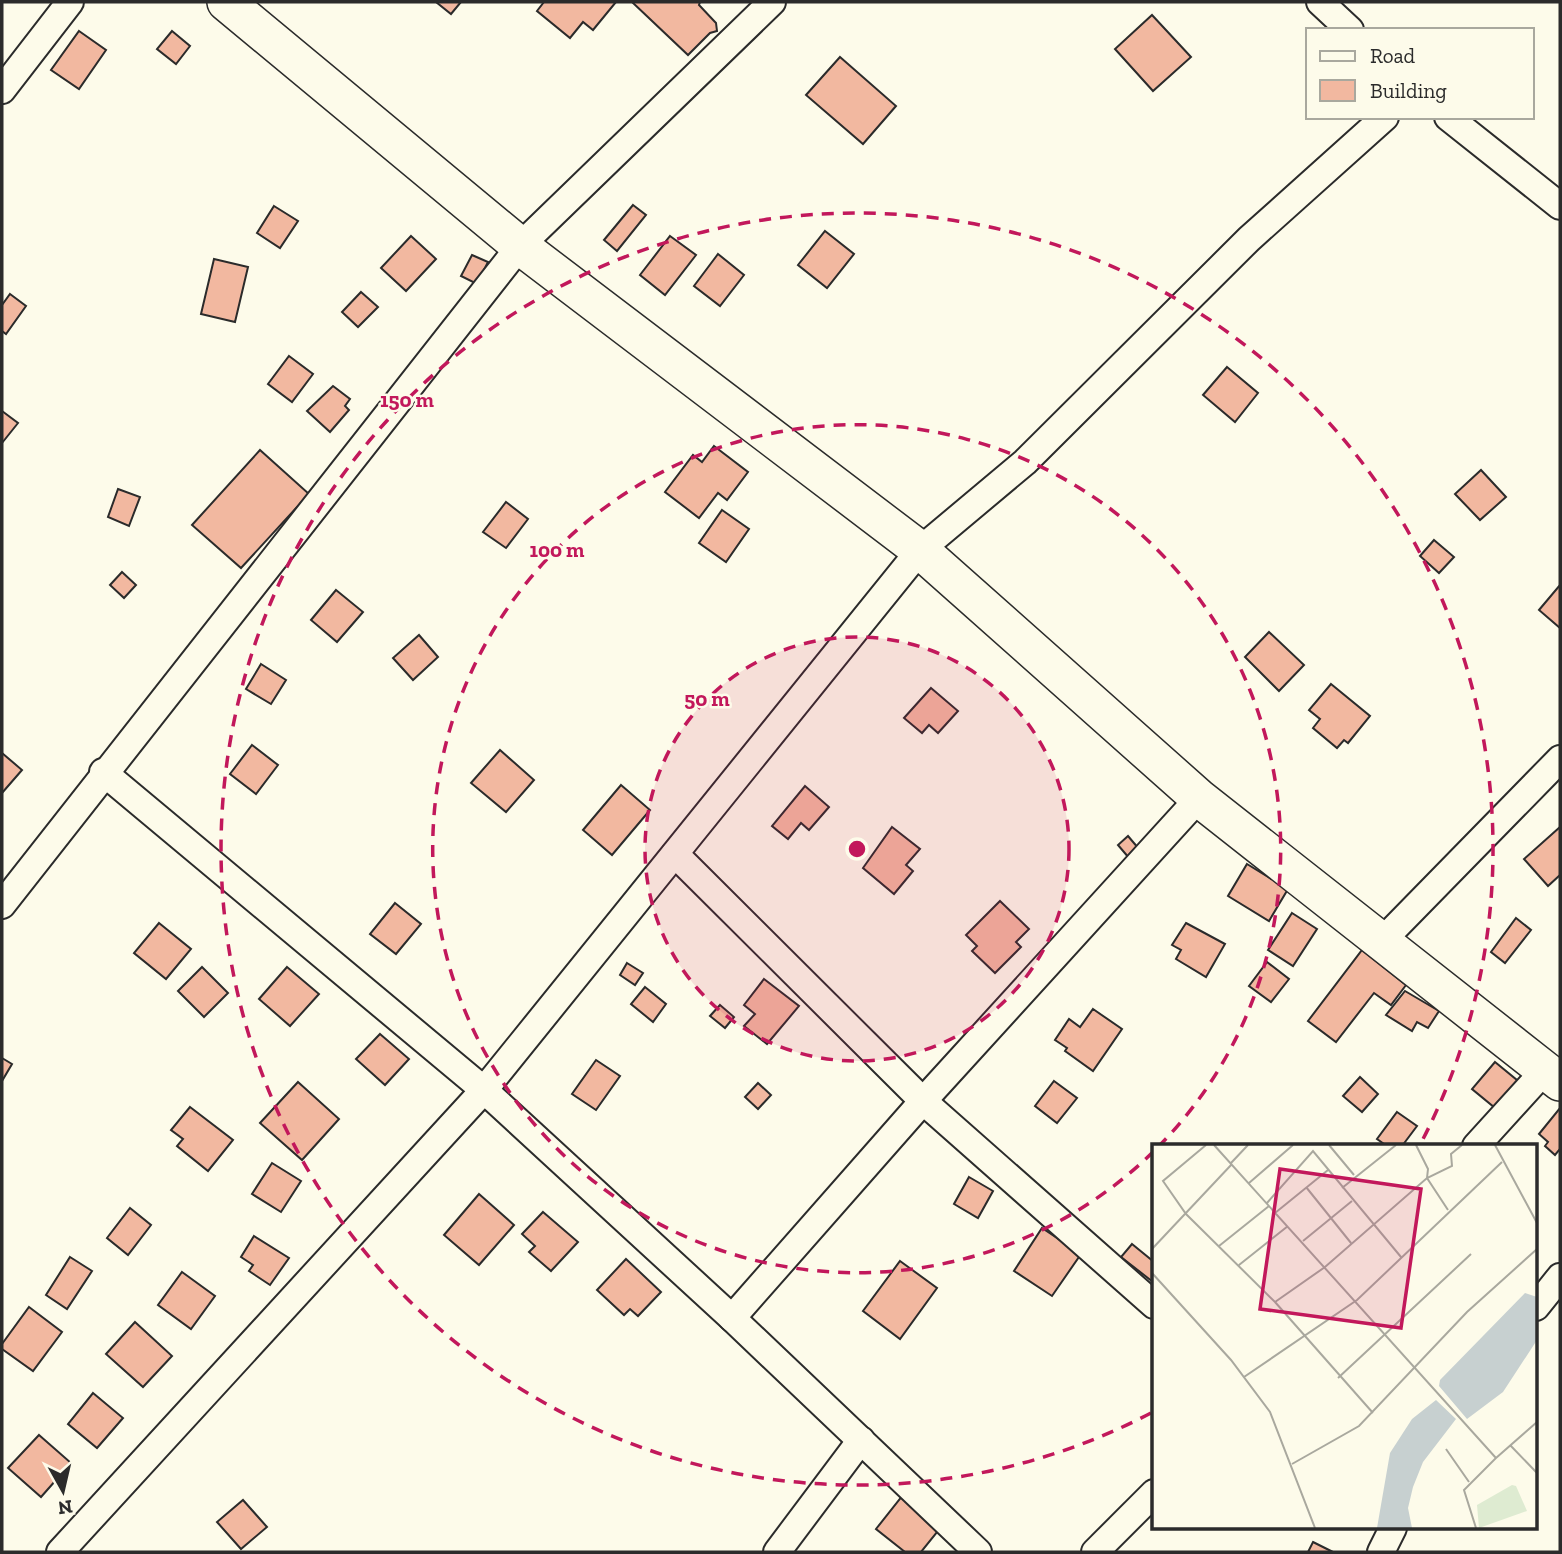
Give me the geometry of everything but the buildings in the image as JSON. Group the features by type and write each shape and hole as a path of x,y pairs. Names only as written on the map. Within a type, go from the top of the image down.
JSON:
{"street":[{"path":"2,90 70,2"},
{"path":"226,2 520,246 920,550 1199,798 1553,1076 1478,1144"},
{"path":"2,905 103,772 520,246 772,2"},
{"path":"1320,2 1348,28"},
{"path":"60,1552 484,1090 920,550 1025,462 1249,239 1383,119"},
{"path":"1451,119 1560,206"},
{"path":"1382,941 1560,759"},
{"path":"103,772 484,1090 732,1318 978,1552"},
{"path":"732,1318 923,1101 1199,798"},
{"path":"675,854 923,1101 1152,1303"},
{"path":"1538,1304 1560,1277"},
{"path":"777,1552 861,1440"},
{"path":"1095,1552 1152,1495"},
{"path":"1381,1552 1392,1530"}]}
